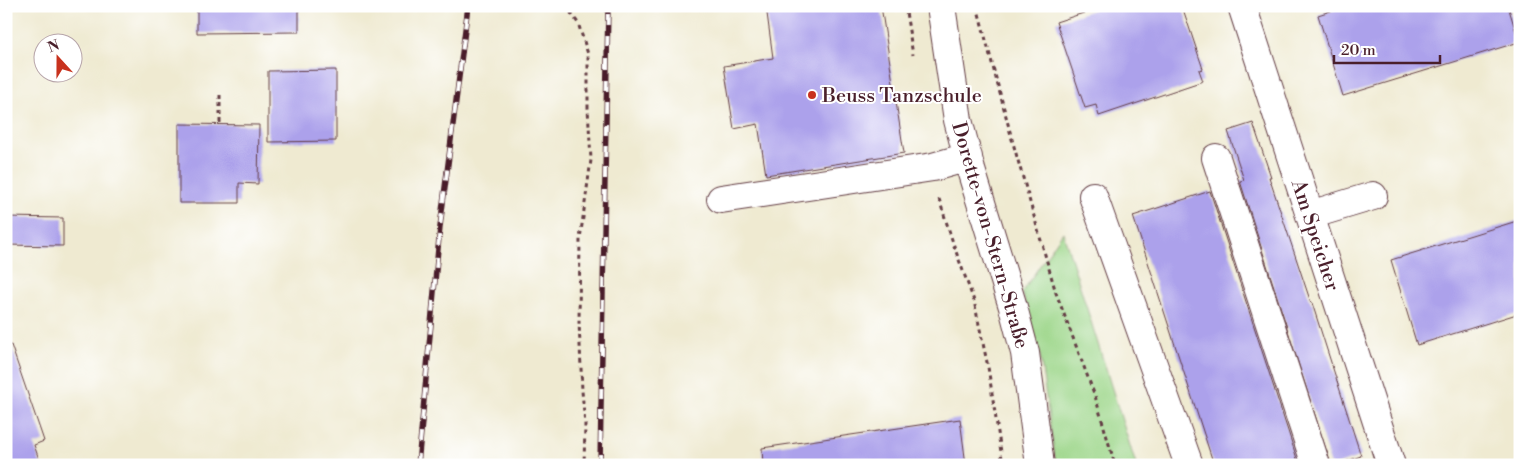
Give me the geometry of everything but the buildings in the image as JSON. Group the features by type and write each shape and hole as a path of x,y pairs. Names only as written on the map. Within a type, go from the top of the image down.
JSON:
{"street":[{"name":"Dorette-von-Stern-Straße","path":"941,6 958,120 1014,307 1024,353 1040,465"},
{"name":"Am Speicher","path":"1242,6 1391,465"},
{"path":"721,199 933,167 968,157"},
{"path":"1216,158 1316,465"},
{"path":"1093,196 1189,465"},
{"path":"1310,215 1373,196"}],"path":[{"path":"566,6 578,23 588,54 588,108 591,160 580,248 579,322 585,425 584,465"},
{"path":"905,6 914,64"},
{"path":"977,6 1013,143 1056,293 1095,396 1115,465"},
{"path":"220,95 220,125"},
{"path":"933,167 939,199 974,301 988,367 1003,465"}],"green space":[{"path":"1063,232 1136,465 1056,465 1039,349 1022,292"}],"railway":[{"path":"418,465 440,227 468,6"},
{"path":"600,465 608,6"}],"place":[{"name":"Beuss Tanzschule","path":"812,95"}]}
